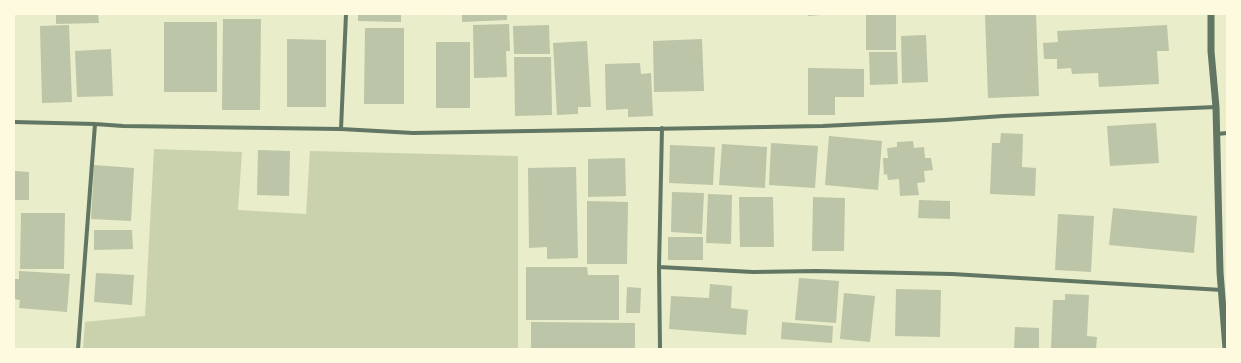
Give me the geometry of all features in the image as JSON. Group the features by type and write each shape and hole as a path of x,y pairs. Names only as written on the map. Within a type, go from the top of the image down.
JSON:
{"street":[{"path":"340,129 346,14"},
{"path":"1211,14 1211,51 1216,107 1224,272 1222,290 1226,349"},
{"path":"14,122 123,126 340,129 413,132 823,126 1003,116 1216,107"},
{"path":"78,349 95,124"},
{"path":"660,349 659,267 662,128"},
{"path":"1217,134 1227,133"},
{"path":"659,267 754,272 816,271 952,274 1222,290"}],"green space":[{"path":"154,149 242,152 238,210 306,214 310,151 518,156 518,349 83,349 85,322 145,316"}],"building":[{"path":"56,14 98,14 99,23 56,24"},
{"path":"358,14 401,14 401,22 358,21"},
{"path":"462,14 507,14 507,20 462,22"},
{"path":"808,14 821,14 821,15 808,16"},
{"path":"866,14 896,14 896,50 866,50"},
{"path":"1036,14 1039,96 988,98 985,15"},
{"path":"223,19 261,19 260,110 222,110"},
{"path":"164,22 217,22 217,92 164,92"},
{"path":"509,24 510,51 506,51 507,77 474,78 473,25"},
{"path":"69,25 72,102 42,103 40,26"},
{"path":"549,25 550,54 514,54 513,26"},
{"path":"1167,25 1169,51 1157,51 1159,84 1099,87 1098,73 1072,74 1071,68 1057,69 1057,59 1044,59 1043,43 1058,42 1057,31"},
{"path":"365,28 404,28 404,104 364,104"},
{"path":"926,35 928,82 902,83 901,36"},
{"path":"287,39 326,40 326,107 287,107"},
{"path":"702,39 704,91 654,92 653,41"},
{"path":"587,41 591,107 578,107 578,114 557,115 553,43"},
{"path":"436,42 470,42 470,108 436,108"},
{"path":"111,49 113,96 77,97 75,51"},
{"path":"869,52 897,52 898,84 870,85"},
{"path":"514,57 551,57 552,115 515,116"},
{"path":"640,63 641,74 651,73 653,116 628,117 628,109 606,110 605,64"},
{"path":"808,68 864,69 864,97 835,97 835,115 808,115"},
{"path":"1156,123 1159,163 1110,166 1107,126"},
{"path":"1001,133 1023,134 1022,167 1036,168 1035,196 990,194 992,143 1000,143"},
{"path":"829,136 882,141 878,190 825,185"},
{"path":"913,141 914,148 924,147 925,158 931,158 933,170 924,171 925,182 917,183 919,195 900,196 899,179 888,180 887,174 884,175 883,158 888,158 887,148 897,147 897,142"},
{"path":"771,143 818,146 815,188 769,185"},
{"path":"722,144 767,147 765,188 719,185"},
{"path":"670,145 715,147 713,185 669,183"},
{"path":"258,150 290,151 289,196 257,195"},
{"path":"625,158 626,196 588,197 588,159"},
{"path":"94,165 134,168 131,221 91,219"},
{"path":"576,167 578,258 547,259 547,247 529,248 528,168"},
{"path":"15,171 29,172 29,200 15,200"},
{"path":"672,192 704,193 702,234 671,232"},
{"path":"708,194 732,195 731,244 706,243"},
{"path":"739,197 773,197 774,247 740,247"},
{"path":"813,197 845,198 844,251 812,251"},
{"path":"919,200 950,201 950,219 918,218"},
{"path":"587,201 628,202 627,264 587,264"},
{"path":"1113,208 1197,216 1194,253 1109,245"},
{"path":"21,213 65,213 64,269 20,269"},
{"path":"1058,214 1094,216 1091,272 1055,270"},
{"path":"94,230 132,230 133,249 94,250"},
{"path":"668,237 703,237 703,260 668,260"},
{"path":"526,267 587,267 588,275 619,275 619,320 526,320"},
{"path":"19,271 70,274 67,312 19,308 20,300 14,299 14,279 19,279"},
{"path":"96,273 134,275 132,305 94,302"},
{"path":"799,278 839,281 836,323 795,320"},
{"path":"710,284 732,286 731,308 748,310 746,335 669,329 671,296 709,298"},
{"path":"627,287 641,288 640,313 626,313"},
{"path":"896,289 941,290 940,337 895,336"},
{"path":"844,293 875,296 870,342 840,339"},
{"path":"1065,294 1089,295 1087,336 1097,337 1096,349 1051,349 1053,300 1065,300"},
{"path":"531,322 635,323 635,349 531,349"},
{"path":"782,322 833,326 832,343 781,339"},
{"path":"1015,327 1039,328 1039,349 1014,349"}]}
